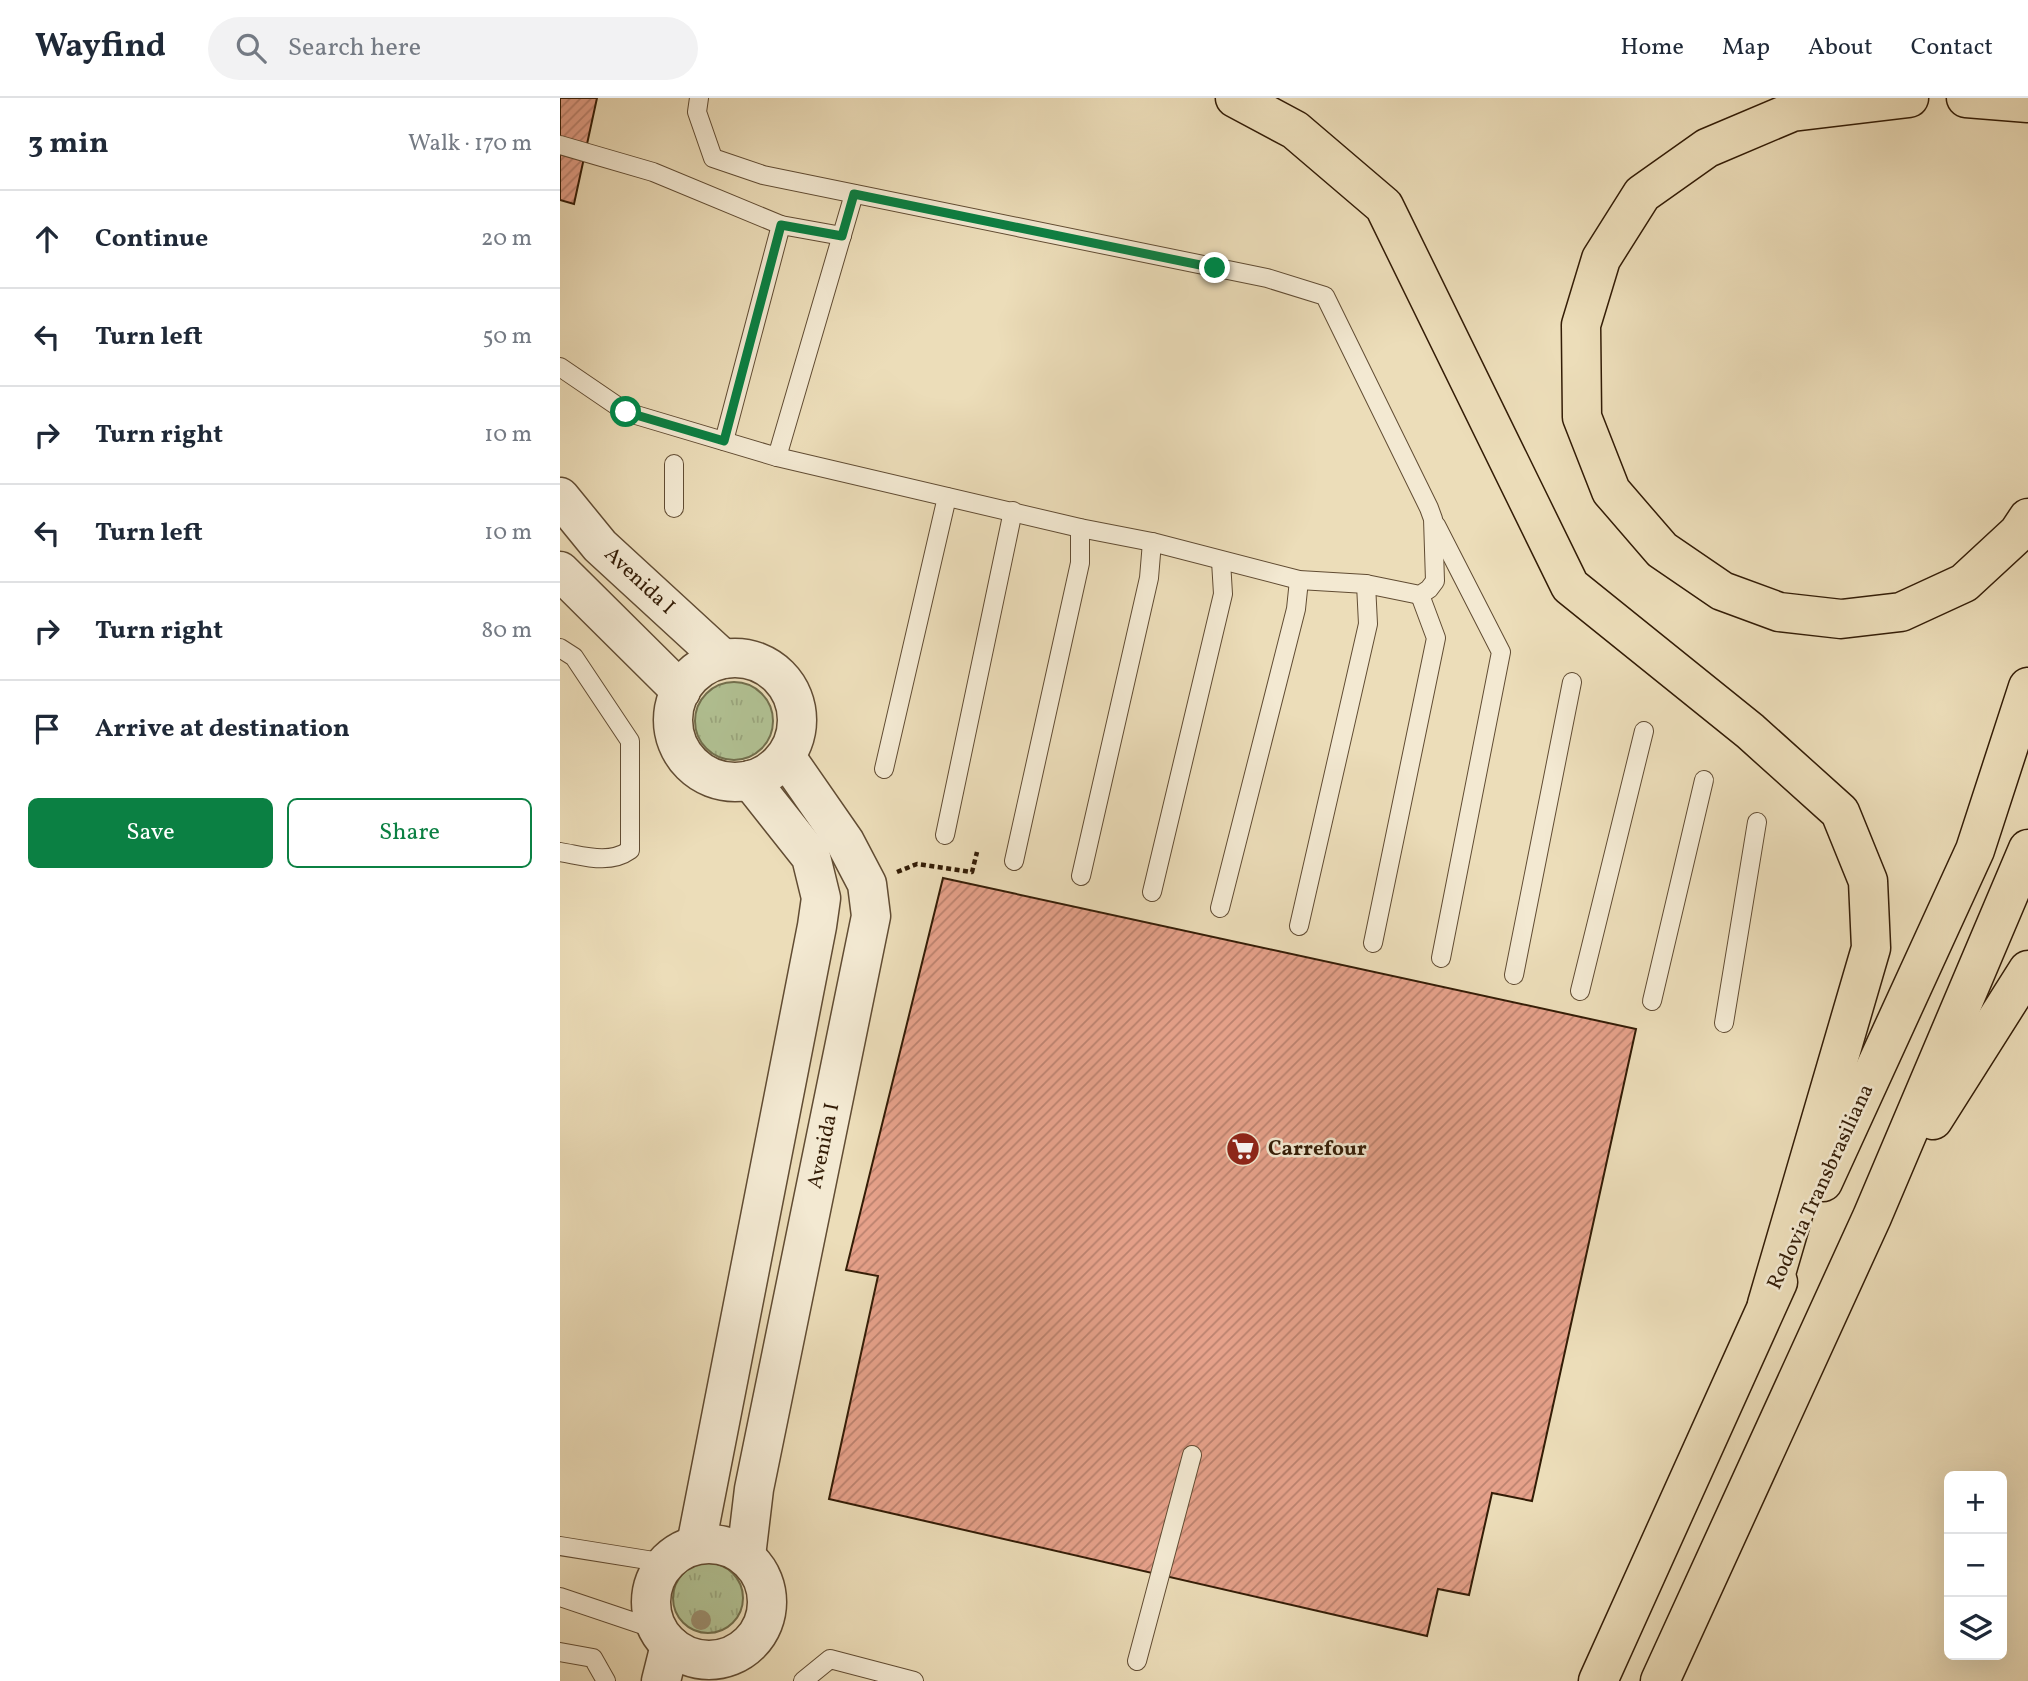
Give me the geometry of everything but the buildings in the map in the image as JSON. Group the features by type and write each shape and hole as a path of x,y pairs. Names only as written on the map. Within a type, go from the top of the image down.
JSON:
{"highway":[{"path":"1235,98 1295,130 1384,206 1570,586 1750,731 1840,813 1868,881 1871,948 1767,1304"},
{"path":"1909,98 1792,112 1707,148 1642,194 1601,259 1581,325 1582,417 1611,491 1662,550 1721,591 1779,612 1841,619 1901,612 1964,583 2018,533 2028,518"},
{"path":"1966,98 2028,103"},
{"name":"Rodovia Transbrasiliana","path":"1598,1681 1975,850 2028,687"},
{"path":"1660,1681 1872,1217 2028,849"},
{"path":"1872,1217 2028,970"}],"street":[{"name":"Avenida I","path":"560,497 600,546 723,659"},
{"path":"560,571 681,691"},
{"path":"723,659 745,659 765,666 781,678 793,696 798,716 796,737 786,757 770,772 750,780 731,782 712,778 695,768 683,753 675,736 674,716 681,691 688,680 704,667 723,659"},
{"name":"Avenida I","path":"746,1556 754,1489 871,916 867,884 845,842 786,757"},
{"path":"681,1554 821,898 811,857 750,780"},
{"path":"713,1544 746,1556 758,1570 766,1587 768,1605 764,1624 734,1667 722,1659 703,1660 685,1655 664,1637 652,1613 651,1595 656,1578 681,1554 713,1544"},
{"path":"661,1681 664,1637"}],"lane":[{"path":"699,98 697,112 713,158 763,174 1267,278 1325,296 1501,652 1441,958"},
{"path":"560,145 653,172 781,225 842,236"},
{"path":"777,457 854,194"},
{"path":"724,441 781,225"},
{"path":"560,367 626,412 777,457 1080,528 1152,542 1299,580 1366,583 1420,595 1435,581 1433,519"},
{"path":"674,464 674,508"},
{"path":"884,769 947,497"},
{"path":"945,835 1013,511"},
{"path":"1014,861 1080,563 1080,528"},
{"path":"1081,876 1149,578 1152,542"},
{"path":"1152,892 1223,594 1221,561"},
{"path":"1220,908 1296,609 1299,580"},
{"path":"1299,926 1368,624 1366,583"},
{"path":"1373,943 1436,638 1420,595"},
{"path":"560,648 574,657 631,741 630,850 621,857 602,859 560,852"},
{"path":"1514,975 1572,682"},
{"path":"1580,991 1644,732"},
{"path":"1652,1000 1704,780"},
{"path":"1724,1023 1757,822"},
{"path":"1137,1661 1192,1455"},
{"path":"560,1546 681,1554"},
{"path":"560,1597 664,1637"},
{"path":"560,1652 593,1658 606,1681"},
{"path":"803,1681 830,1659 914,1681"}],"path":[{"path":"867,884 918,863 972,872 977,852"}],"green space":[{"path":"726,682 742,682 756,688 767,699 773,713 773,729 767,743 756,754 742,760 726,760 712,754 701,743 695,729 695,713 701,699 712,688"},
{"path":"708,1563 733,1573 743,1598 733,1623 708,1633 683,1623 673,1598 683,1573"}],"place":[{"name":"Carrefour","path":"1243,1149"}],"route":[{"path":"626,412 724,441 781,225 842,236 854,194 1215,268"}]}
